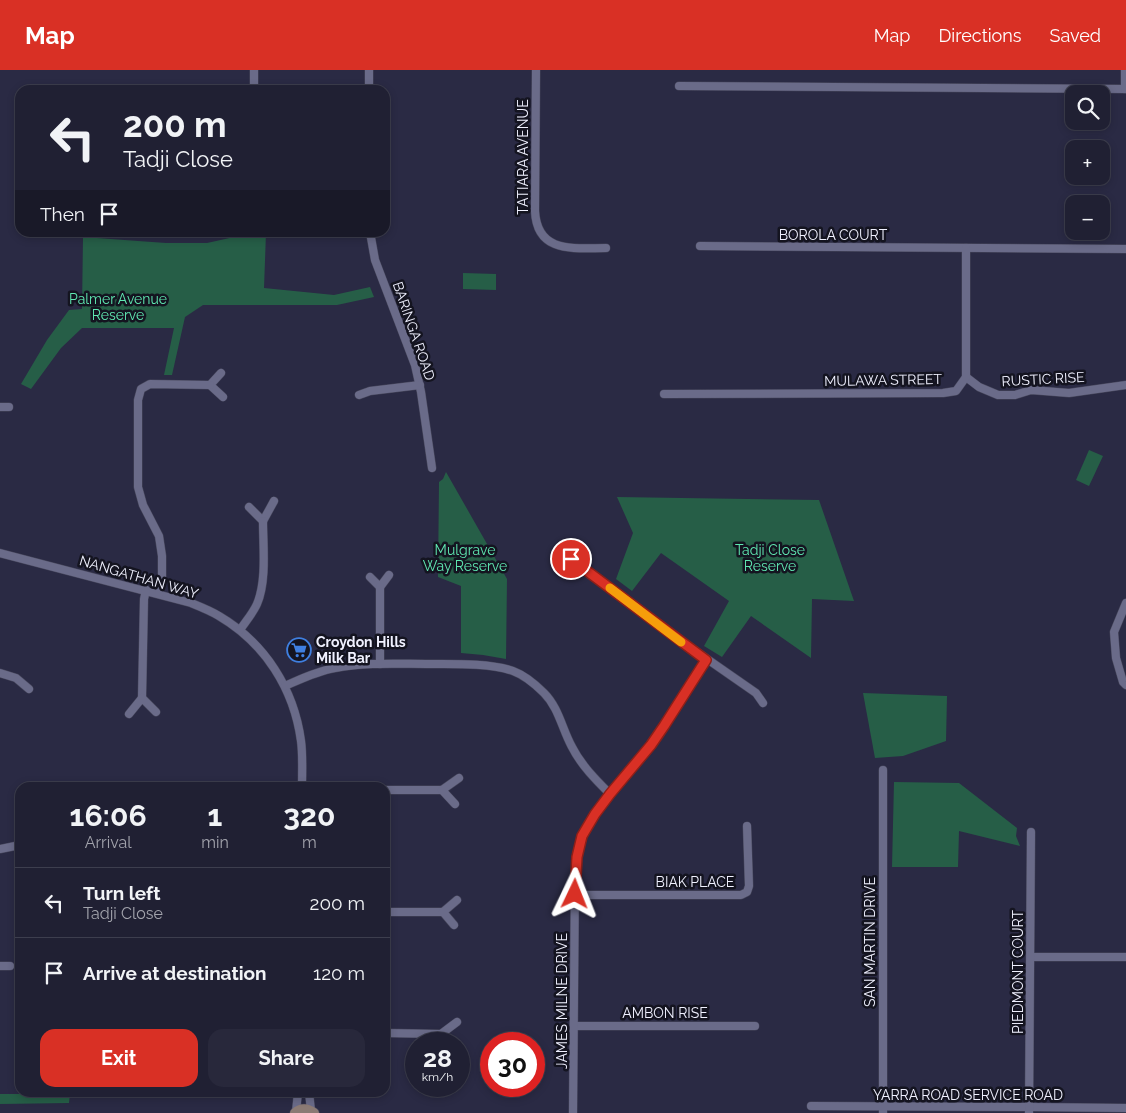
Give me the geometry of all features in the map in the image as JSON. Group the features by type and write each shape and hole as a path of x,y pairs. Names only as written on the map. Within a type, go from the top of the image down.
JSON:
{"main road":[{"path":"295,1113 303,1109 314,1112"}],"street":[{"path":"254,70 254,85"},
{"path":"369,70 369,85"},
{"name":"TATIARA AVENUE","path":"536,70 535,211 539,231 547,240 559,246 606,248"},
{"path":"679,86 1126,89 1125,70"},
{"name":"BARINGA ROAD","path":"371,237 375,260 415,365 420,385 432,468"},
{"name":"BOROLA COURT","path":"700,246 1126,249"},
{"path":"966,248 966,377"},
{"path":"210,385 221,373"},
{"name":"RUSTIC RISE","path":"966,377 979,387 998,395 1015,395 1031,390 1069,393 1126,385"},
{"name":"MULAWA STREET","path":"664,394 944,393 956,390 966,377"},
{"path":"159,594 162,577 162,556 159,536 143,505 138,487 138,400 141,390 150,384 210,385 222,397"},
{"path":"359,395 420,385"},
{"path":"0,407 9,407"},
{"path":"240,630 257,603 261,591 264,558 263,521 274,502"},
{"path":"248,507 263,521"},
{"name":"NANGATHAN WAY","path":"0,552 192,603 218,615 240,630 267,657 285,686 295,712 301,742 302,782"},
{"path":"562,560 571,559 706,660 756,693 763,703"},
{"path":"380,664 380,587 389,575"},
{"path":"370,576 380,587"},
{"path":"129,714 142,698 144,599 146,590"},
{"path":"1126,604 1114,632 1116,658 1123,682 1126,685"},
{"name":"JAMES MILNE DRIVE","path":"573,1113 575,894 577,857 582,836 610,794 651,745 706,660"},
{"path":"285,686 323,670 362,664 473,665 514,671 530,681 545,694 555,708 572,748 582,764 610,794"},
{"path":"0,673 16,678 30,689"},
{"path":"142,698 156,712"},
{"name":"SAN MARTIN DRIVE","path":"883,770 883,1110"},
{"path":"390,790 442,790 459,778"},
{"path":"442,790 454,804"},
{"name":"BIAK PLACE","path":"575,894 741,894 747,892 749,886 747,826"},
{"name":"PIEDMONT COURT","path":"1029,1110 1031,832"},
{"path":"0,849 15,846"},
{"path":"390,912 443,912 457,900"},
{"path":"443,912 454,925"},
{"path":"1031,957 1126,957"},
{"path":"0,966 10,966"},
{"path":"444,1032 457,1022"},
{"name":"AMBON RISE","path":"574,1026 755,1026"},
{"path":"390,1034 405,1034"},
{"path":"295,1113 297,1097"},
{"path":"310,1097 314,1112"},
{"name":"YARRA ROAD SERVICE ROAD","path":"811,1106 883,1110 1126,1108"}],"green space":[{"name":"Palmer Avenue Reserve","path":"83,237 166,243 207,243 234,237 266,237 264,288 334,295 370,287 374,297 337,305 203,305 185,317 172,375 164,375 174,328 82,328 61,348 31,389 21,384 47,340 69,310 82,309"},
{"path":"463,273 496,274 496,290 463,289"},
{"path":"1089,450 1103,456 1089,486 1076,480"},
{"name":"Mulgrave Way Reserve","path":"446,472 507,579 506,659 461,653 461,586 438,577 439,482 443,479"},
{"name":"Tadji Close Reserve","path":"617,497 819,500 854,601 812,599 811,658 751,616 722,657 704,646 729,601 661,553 632,591 616,579 633,533"},
{"path":"863,693 947,696 946,741 903,756 875,758"},
{"path":"894,782 959,783 1017,828 1016,836 1020,846 959,831 958,867 892,867"},
{"path":"0,1094 15,1094 15,1097 70,1097 69,1103 0,1104"}],"slow traffic":[{"path":"610,588 681,642"}],"place":[{"name":"Croydon Hills Milk Bar","path":"299,650"}],"route":[{"path":"571,559 706,660 651,745 610,794 582,836 577,857 575,894"}]}
